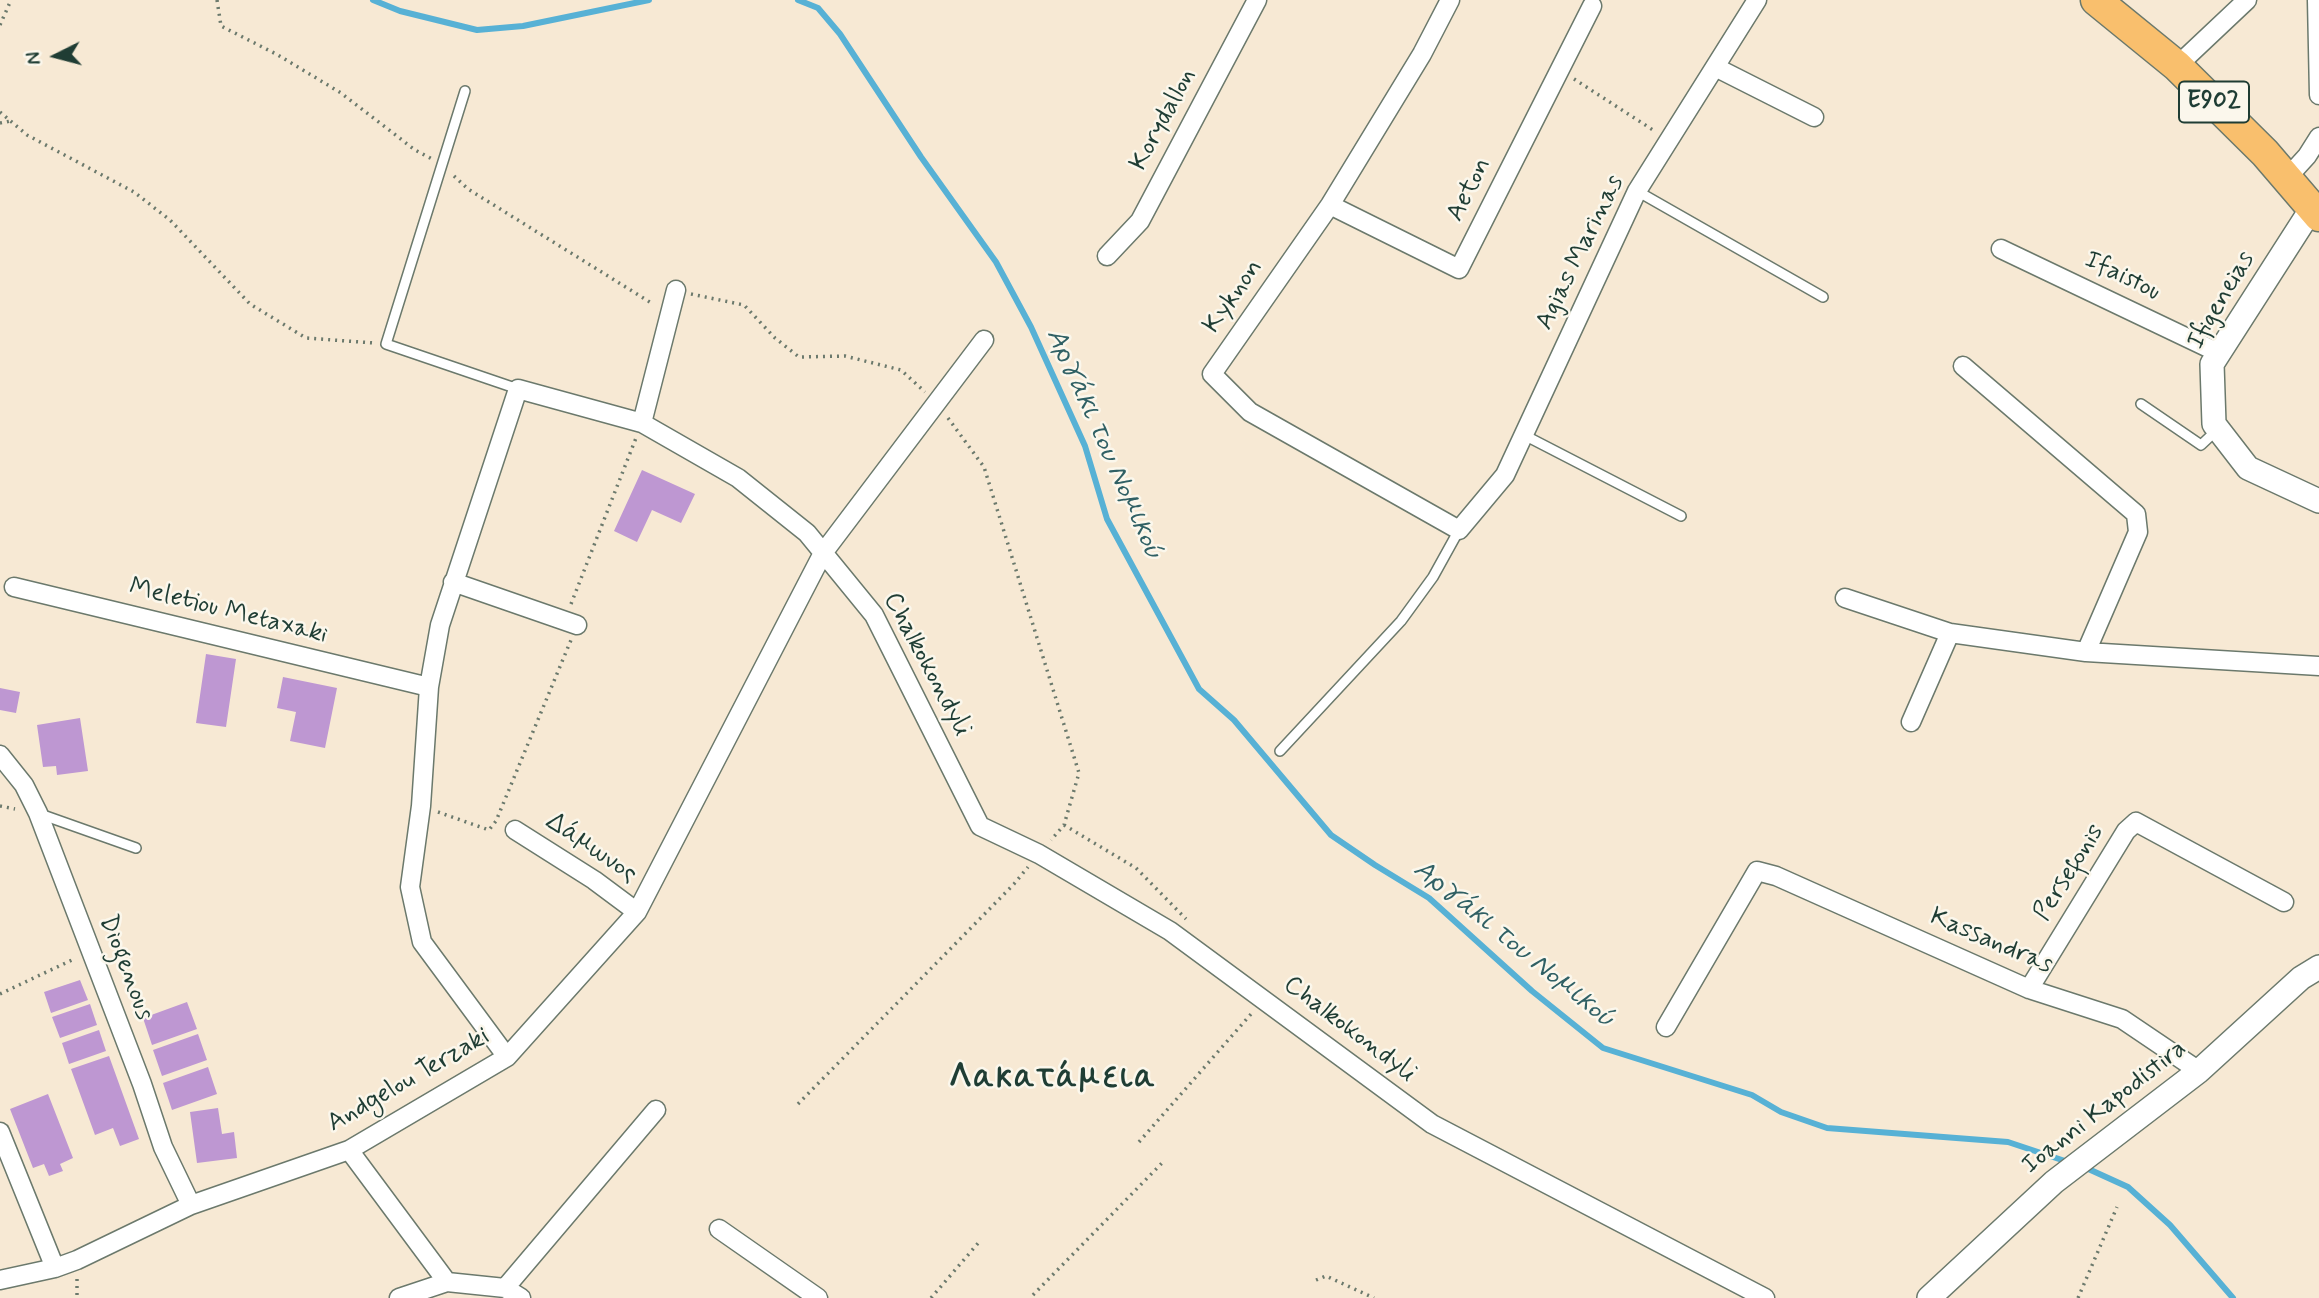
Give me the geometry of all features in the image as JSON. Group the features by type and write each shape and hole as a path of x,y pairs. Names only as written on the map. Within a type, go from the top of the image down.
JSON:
{"main road":[{"name":"E902","path":"2096,0 2178,66 2265,153 2315,212"}],"street":[{"name":"Korydallon","path":"1107,256 1140,221 1257,0"},
{"name":"Kyknon","path":"1450,0 1422,54 1331,205 1212,374 1250,412 1459,530"},
{"name":"Agias Marinas","path":"1459,530 1506,475 1637,191 1757,0"},
{"path":"2178,66 2247,0"},
{"path":"2317,0 2319,95"},
{"name":"Aeton","path":"1331,205 1460,269 1592,6"},
{"path":"1715,67 1814,117"},
{"path":"2286,180 2319,138"},
{"name":"Ifigeneias","path":"2315,212 2212,364 2214,424 2248,468 2319,501"},
{"name":"Ifaistou","path":"2001,248 2219,353"},
{"path":"642,423 676,290"},
{"name":"Andgelou Terzaki","path":"0,1280 55,1268 77,1260 191,1205 349,1150 507,1057 637,912 823,553 984,340"},
{"path":"1964,366 2136,514 2138,532 2086,652"},
{"path":"507,1057 422,942 410,887 421,806 429,687 440,625 518,389"},
{"name":"Chalkokondyli","path":"518,389 642,423 738,478 807,534 874,615 981,826 1039,854 1170,931 1432,1124 1765,1298"},
{"path":"453,582 571,623"},
{"name":"Meletiou Metaxaki","path":"14,587 429,687"},
{"path":"1846,598 1951,634 2086,652 2319,666"},
{"path":"1911,722 1951,634"},
{"name":"Diogenous","path":"0,755 24,785 38,813 163,1147 191,1205"},
{"name":"Persefonis","path":"2029,989 2126,831 2136,822 2284,902"},
{"name":"Δάμωνος","path":"515,830 594,880 637,912"},
{"name":"Kassandras","path":"1666,1027 1757,871 1776,876 2029,989 2122,1019 2199,1071"},
{"name":"Ioanni Kapodistira","path":"1930,1298 2054,1182 2199,1071 2301,978 2319,967"},
{"path":"505,1288 656,1110"},
{"path":"0,1132 55,1268"},
{"path":"349,1150 447,1282"},
{"path":"719,1228 818,1298"},
{"path":"399,1298 447,1282 505,1288 521,1298"}],"lane":[{"path":"465,90 386,344 518,389"},
{"path":"1637,191 1823,297"},
{"path":"2141,404 2200,444 2218,429"},
{"path":"1524,435 1681,516"},
{"path":"1280,751 1401,621 1433,577 1459,530"},
{"path":"38,813 136,848"}],"path":[{"path":"0,24 11,0"},
{"path":"1560,69 1669,141"},
{"path":"0,112 27,135 134,192 170,220 250,304 306,338 386,344"},
{"path":"0,123 11,121"},
{"path":"676,290 744,304 775,338 799,357 845,356 901,370 937,402 984,467 1079,773 1063,825 1039,854 1005,894 798,1104"},
{"path":"421,806 489,830 496,821 571,623 642,423"},
{"path":"1063,825 1136,868 1187,920"},
{"path":"0,994 91,952"},
{"path":"1139,1142 1264,999"},
{"path":"1033,1295 1163,1162"},
{"path":"2078,1298 2117,1208"},
{"path":"931,1298 980,1241"},
{"path":"1315,1280 1326,1276 1374,1298"}],"building":[{"path":"642,470 695,494 681,523 652,510 637,542 614,531"},
{"path":"206,654 236,659 226,727 196,723"},
{"path":"283,677 337,688 325,748 290,741 296,712 277,708"},
{"path":"0,688 20,692 16,713 0,710"},
{"path":"80,718 88,771 57,775 56,766 43,767 37,725"},
{"path":"80,980 88,1000 51,1013 44,992"},
{"path":"187,1002 197,1029 152,1045 143,1018"},
{"path":"90,1004 97,1025 60,1038 52,1017"},
{"path":"99,1030 106,1051 69,1064 62,1043"},
{"path":"198,1034 207,1060 162,1076 153,1050"},
{"path":"109,1056 139,1139 120,1146 113,1128 95,1135 71,1069"},
{"path":"208,1067 217,1094 172,1110 163,1083"},
{"path":"48,1094 73,1158 60,1164 63,1171 49,1176 44,1164 33,1168 10,1109"},
{"path":"218,1108 222,1134 234,1132 237,1158 197,1163 190,1112"}],"waterway":[{"name":"Αργάκι του Νομικού","path":"373,0 400,11 477,30 523,26 649,0"},
{"name":"Αργάκι του Νομικού","path":"798,0 818,8 840,34 921,157 996,262 1031,327 1085,446 1107,519 1199,689 1234,720 1331,835 1429,898 1532,991 1603,1048 1752,1095 1781,1112 1827,1128 2008,1142 2071,1163"},
{"name":"Αργάκι του Νομικού","path":"2084,1167 2128,1187 2170,1225 2233,1298"}],"district":[{"name":"Λακατάμεια","path":"1053,1080"}]}
